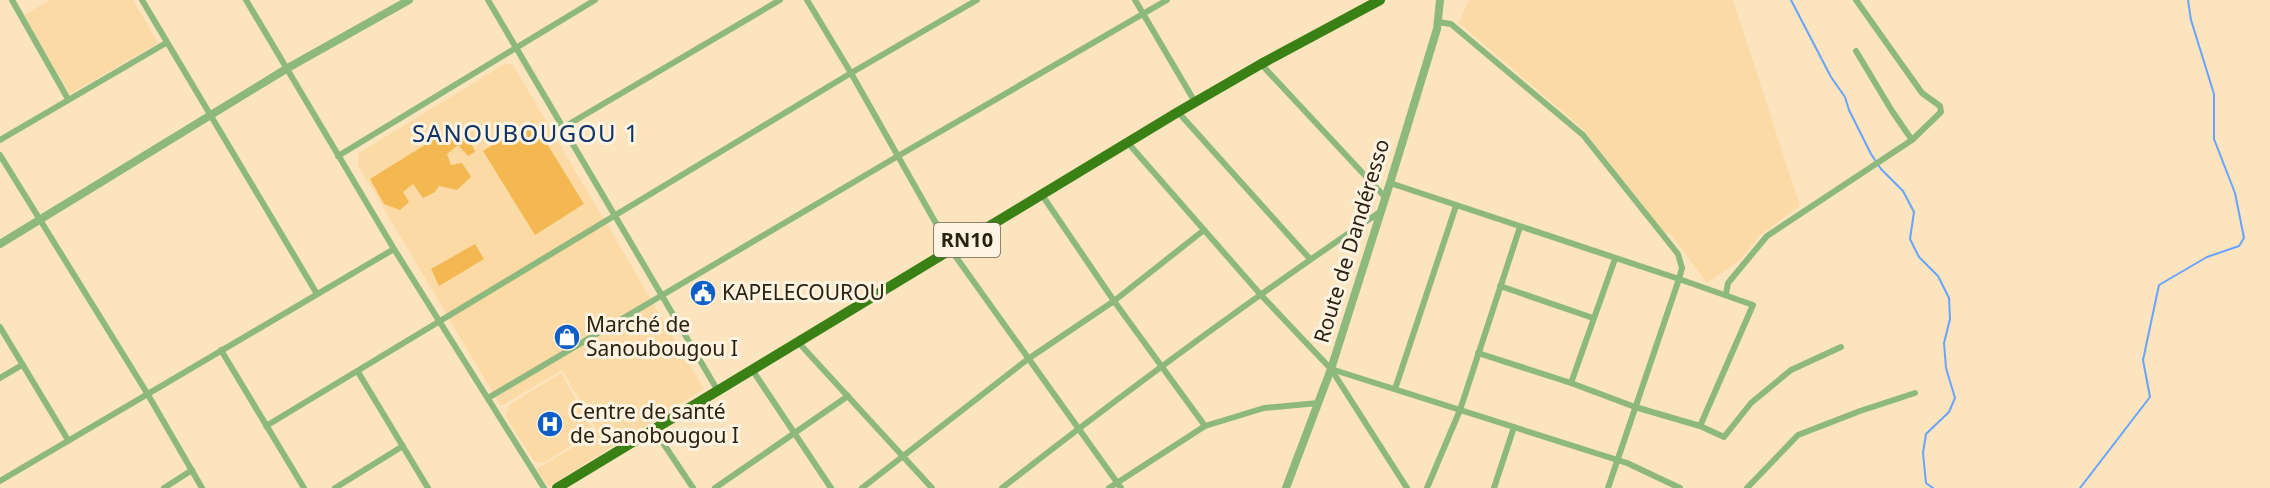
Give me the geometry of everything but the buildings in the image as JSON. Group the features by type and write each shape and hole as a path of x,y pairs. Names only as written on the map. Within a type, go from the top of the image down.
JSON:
{"highway":[{"name":"RN10","path":"557,488 1179,112 1261,64 1380,0"}],"street":[{"path":"12,0 68,99"},
{"path":"141,0 317,294"},
{"path":"246,0 394,249 543,488"},
{"path":"0,244 286,69 409,0"},
{"path":"488,0 718,391"},
{"path":"338,156 595,0"},
{"path":"564,127 780,0"},
{"path":"807,0 951,250 1119,485"},
{"path":"266,426 851,73 977,0"},
{"path":"1135,0 1195,103"},
{"path":"488,399 1167,0"},
{"name":"Route de Dandéresso","path":"1286,488 1331,369 1390,183 1437,22 1440,0"},
{"path":"1726,294 1728,283 1767,236 1912,140 1941,112 1941,108 1922,93 1856,0"},
{"path":"1437,22 1451,24 1583,135 1678,254 1682,268 1679,279 1608,488"},
{"path":"0,140 166,43"},
{"path":"1856,51 1912,140"},
{"path":"1261,64 1385,197"},
{"path":"1179,112 1310,259"},
{"path":"1128,143 1262,295 1331,369 1407,488"},
{"path":"0,155 147,393 202,488"},
{"path":"1390,183 1726,294 1753,305 1700,426"},
{"path":"1042,195 1114,301 1205,426"},
{"path":"1395,389 1456,206"},
{"path":"1002,488 1161,366 1310,259 1380,212"},
{"path":"1427,488 1460,410 1520,227"},
{"path":"862,488 1028,359 1114,301 1204,230"},
{"path":"0,482 394,249"},
{"path":"1571,383 1615,259"},
{"path":"1500,286 1593,318"},
{"path":"0,327 68,440"},
{"path":"798,342 932,488"},
{"path":"1478,353 1571,383 1635,407 1700,426 1724,437 1751,403 1791,370 1840,347"},
{"path":"221,350 304,488"},
{"path":"0,378 22,365"},
{"path":"1331,369 1619,460 1680,488"},
{"path":"753,371 831,488"},
{"path":"358,372 428,488"},
{"path":"1747,488 1798,435 1915,393"},
{"path":"715,488 848,396"},
{"path":"1109,488 1119,485 1205,426 1264,408 1318,403"},
{"path":"1494,488 1514,427"},
{"path":"655,430 693,488"},
{"path":"335,488 403,446"},
{"path":"164,488 192,470"}],"shaded area":[{"path":"50,0 133,0 158,43 70,94 24,15"},
{"path":"1469,0 1733,0 1800,206 1759,236 1740,260 1707,283 1669,232 1666,234 1583,129 1459,23"},
{"path":"506,63 513,65 704,389 548,487 537,469 598,432 562,370 501,406 358,165 359,153"},
{"path":"533,121 584,204 535,235 483,151"},
{"path":"464,126 475,152 468,156 458,145 447,154 451,165 462,163 471,177 457,190 439,186 435,192 423,198 413,184 403,192 409,202 400,210 384,204 370,179 444,133"},
{"path":"475,244 484,259 439,286 431,269"},
{"name":"Centre de santé de Sanobougou I","path":"561,373 593,431 544,463 534,461 506,417 509,405"}],"waterway":[{"path":"1791,0 1831,77 1845,97 1871,154 1881,169 1903,191 1914,212 1910,239 1919,257 1938,276 1949,298 1950,319 1944,343 1946,368 1955,398 1949,412 1926,434 1923,453 1926,483 1933,488"},
{"path":"2080,488 2150,397 2143,360 2159,285 2207,257 2239,246 2244,238 2235,193 2214,139 2214,94 2191,20 2188,0"}],"place":[{"name":"KAPELECOUROU","path":"703,293"},
{"name":"Marché de Sanoubougou I","path":"567,337"},
{"name":"Centre de santé de Sanobougou I","path":"550,424"}],"district":[{"name":"SANOUBOUGOU 1","path":"526,134"}]}
